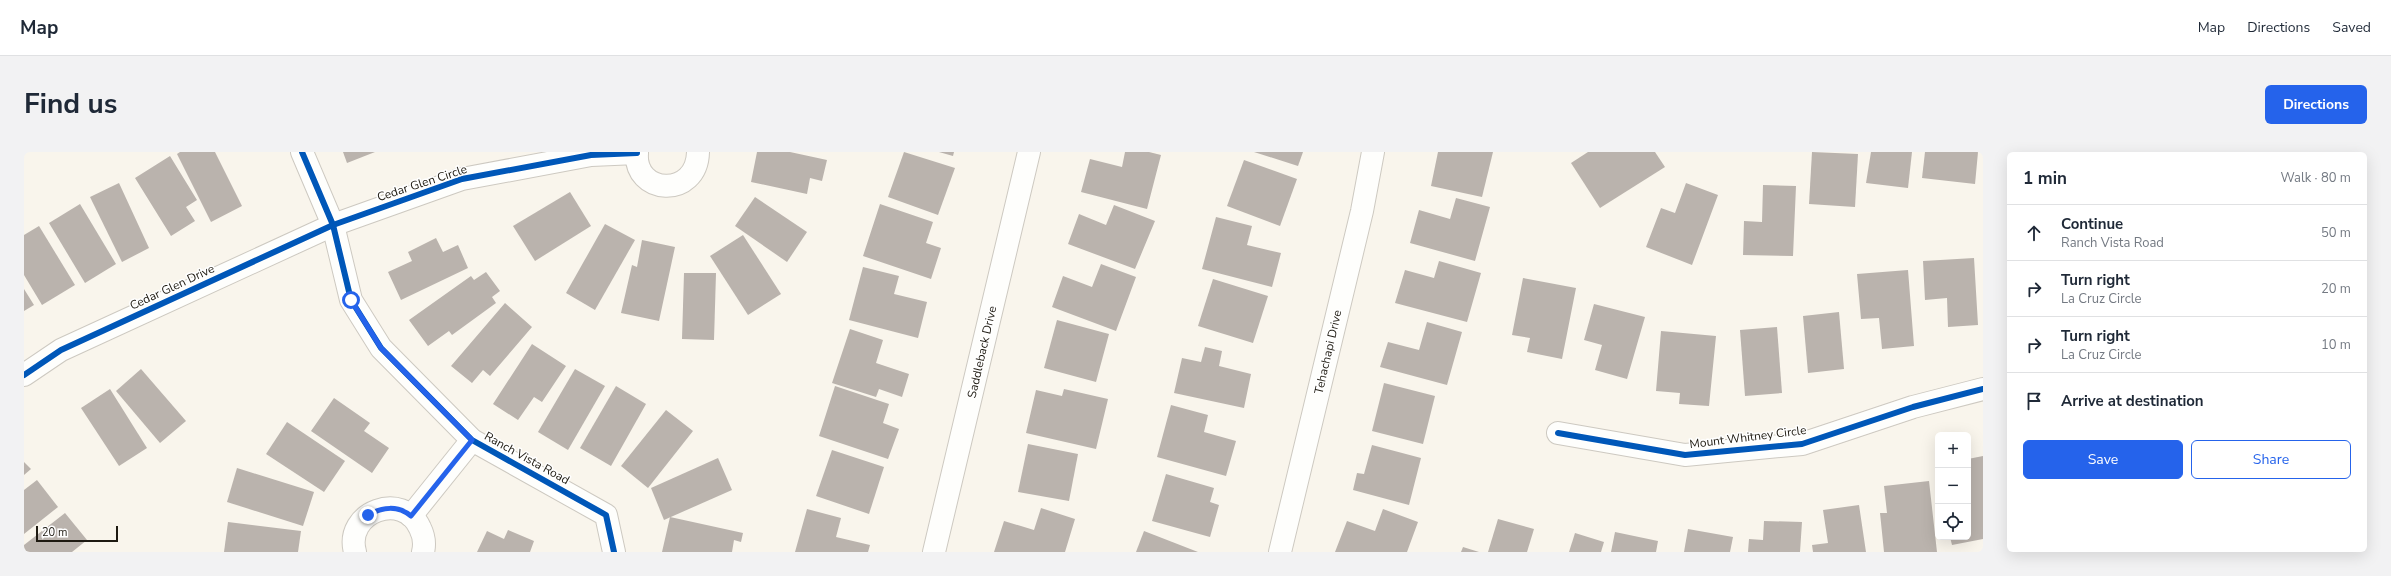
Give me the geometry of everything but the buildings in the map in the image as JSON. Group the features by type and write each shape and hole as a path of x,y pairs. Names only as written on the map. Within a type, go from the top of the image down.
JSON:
{"street":[{"name":"Ranch Vista Road","path":"302,152 333,225 351,300 381,348 472,440 606,515 614,552"},
{"name":"Cedar Glen Circle","path":"333,225 462,179 591,155 637,152 640,170 647,178 656,184 667,187 678,185 687,180 694,171 698,152"},
{"name":"Saddleback Drive","path":"934,552 1029,152"},
{"name":"Tehachapi Drive","path":"1280,552 1362,211 1373,152"},
{"name":"Cedar Glen Drive","path":"24,375 61,350 333,225"},
{"name":"Mount Whitney Circle","path":"1558,433 1685,455 1802,444 1913,406 1983,389"},
{"path":"411,516 472,440"},
{"path":"355,552 355,533 368,515 387,508 398,509 411,516 417,522 423,534 423,552"}],"cycle path":[{"path":"302,152 333,225 351,300 381,348 472,440 606,515 614,552"},
{"path":"24,375 61,350 333,225 462,179 591,155 637,153"},
{"path":"1558,433 1685,455 1802,444 1913,407 1983,389"}],"route":[{"path":"351,300 381,348 472,440 411,516 398,509 387,508 377,510 368,515"}]}
